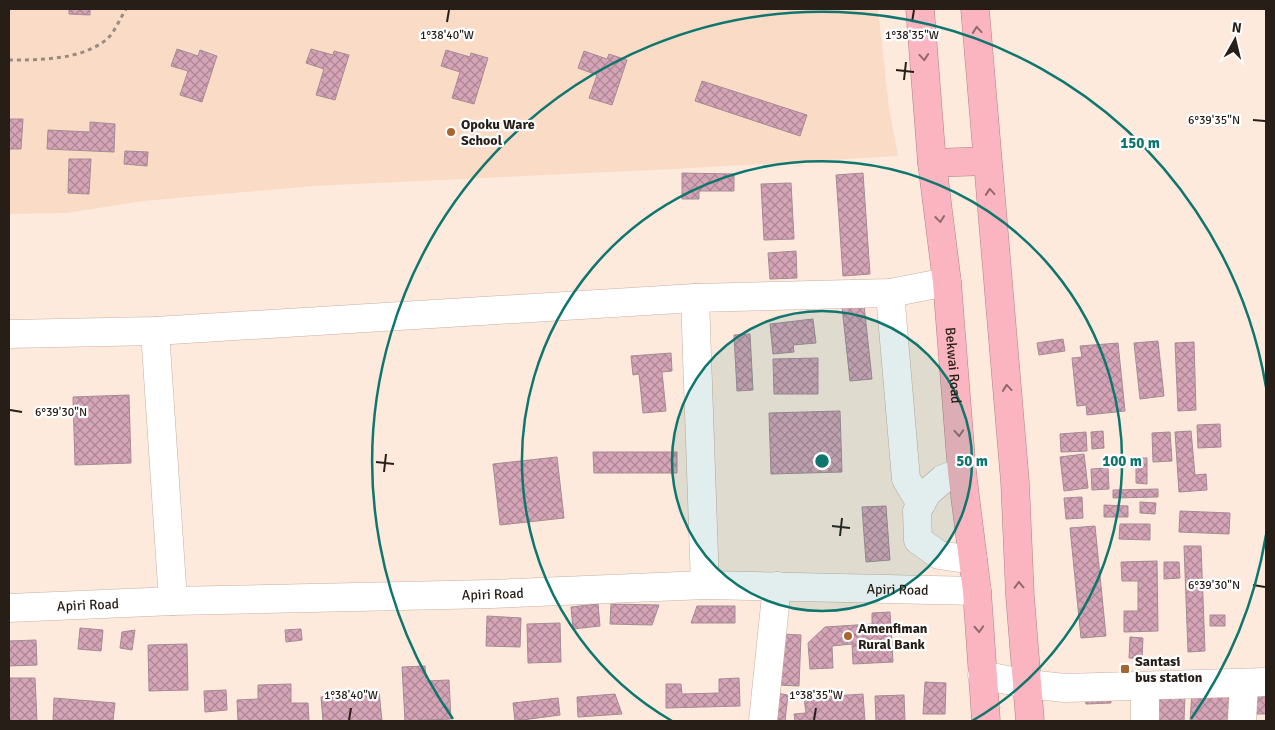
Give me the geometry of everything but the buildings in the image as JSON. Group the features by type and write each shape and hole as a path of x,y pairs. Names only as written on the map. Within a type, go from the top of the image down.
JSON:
{"highway":[{"name":"Bekwai Road","path":"920,9 932,163 948,282 962,472 977,591 986,721"},
{"path":"975,9 1015,482 1020,596 1030,721"},
{"path":"932,163 987,161"}],"street":[{"path":"9,334 155,331 695,298 890,293 948,282"},
{"path":"890,293 906,479 921,504"},
{"path":"695,298 705,585"},
{"path":"155,331 173,601"},
{"path":"962,472 943,479 927,493 917,511 918,540 939,555 973,560"},
{"name":"Apiri Road","path":"9,608 173,601 492,594 705,585 977,591"},
{"path":"763,721 777,586"},
{"path":"982,676 1065,688 1255,683 1242,721"},
{"path":"1145,686 1145,721"}],"path":[{"path":"9,60 39,60 88,51 108,38 126,9"}],"shaded area":[{"name":"Opoku Ware School","path":"9,9 878,9 889,108 898,156 674,169 312,186 143,201 67,213 9,214"}],"place":[{"name":"Opoku Ware School","path":"451,132"},
{"name":"Amenfiman Rural Bank","path":"848,636"},
{"name":"Santasi bus station","path":"1125,669"}]}
